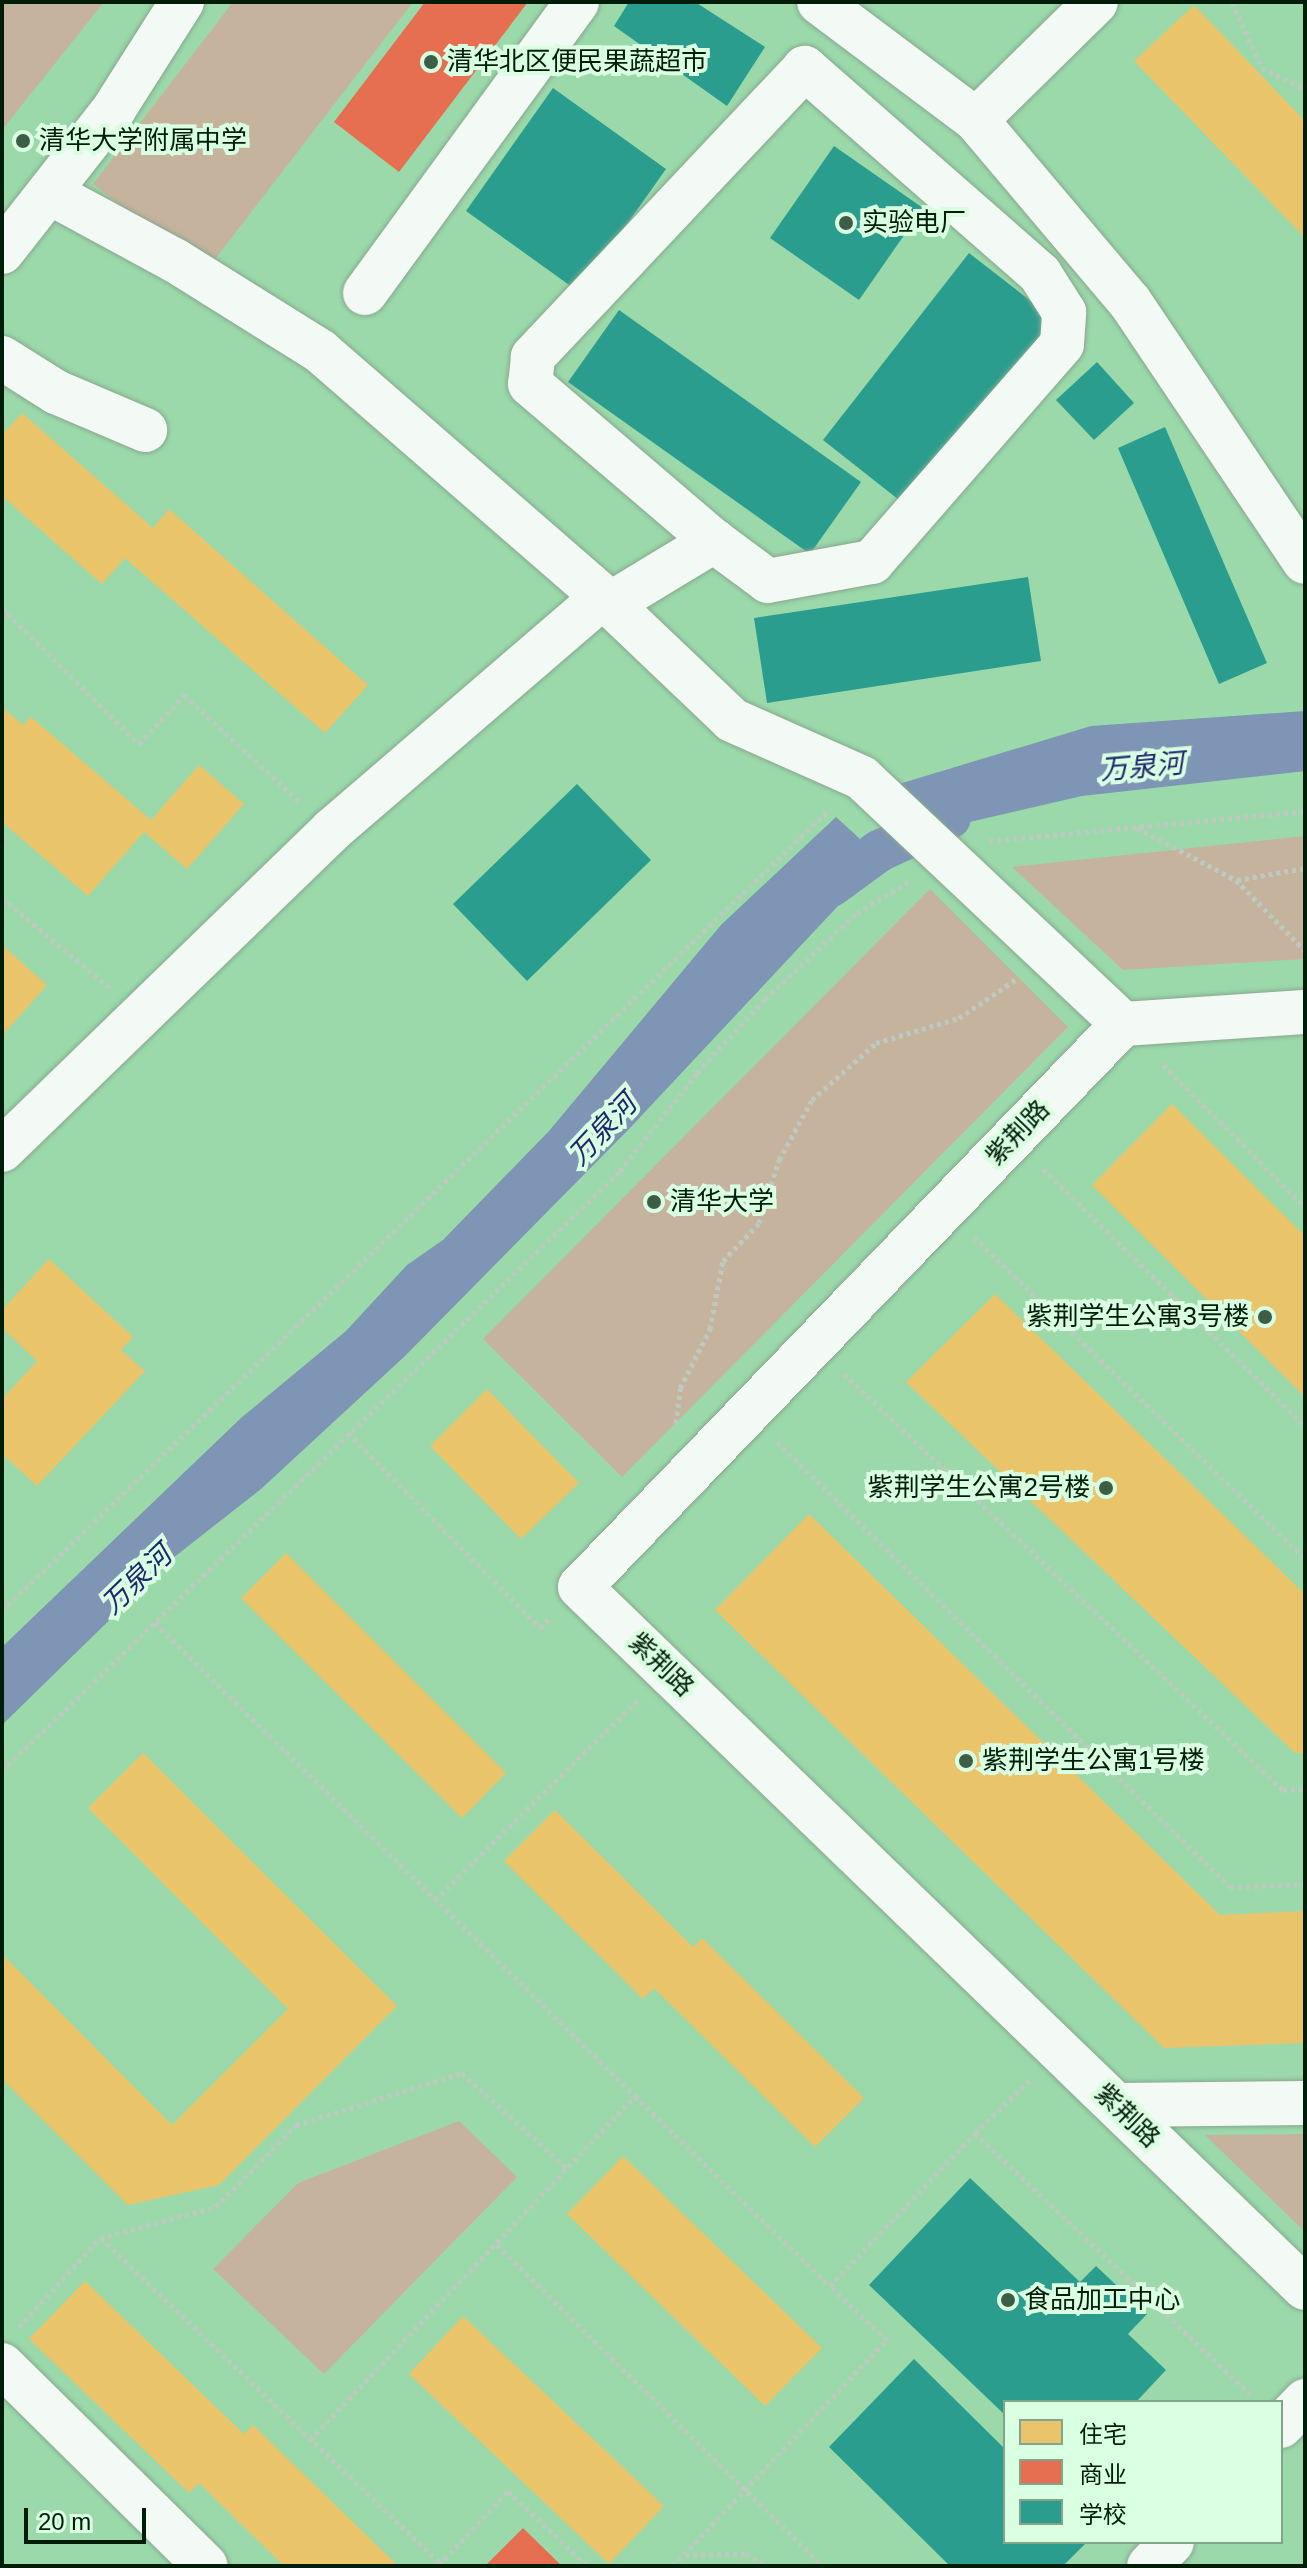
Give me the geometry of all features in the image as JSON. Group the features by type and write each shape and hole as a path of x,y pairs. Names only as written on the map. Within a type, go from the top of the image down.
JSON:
{"street":[{"path":"2,252 52,194 114,109 182,2"},
{"path":"365,293 577,2"},
{"path":"819,2 976,120 1130,302 1305,562"},
{"path":"976,120 1096,2"},
{"path":"805,68 1040,274 1064,312 1062,344 872,562 768,581 714,541 530,384 533,357 805,68"},
{"path":"52,194 176,261 320,351 607,600 732,720 862,778 951,857 1123,1024 1305,1012"},
{"path":"2,358 56,392 145,430"},
{"path":"2,1150 332,830 607,600 714,541"},
{"name":"紫荆路","path":"1123,1024 580,1587 1305,2288"},
{"path":"1117,2105 1305,2103"},
{"path":"7,2350 206,2566"},
{"path":"1283,2424 1305,2401"},
{"path":"1149,2566 1170,2544"}],"path":[{"path":"1232,2 1262,68 1303,88 1305,80"},
{"path":"2,608 139,744 184,695 332,830"},
{"path":"2,1611 862,778"},
{"path":"2,1771 620,1171 697,1073 765,999 857,913 975,842 1305,811"},
{"path":"1135,827 1236,880 1305,951"},
{"path":"1236,880 1305,868"},
{"path":"2,898 142,1015"},
{"path":"669,1494 680,1388 710,1329 723,1261 759,1223 779,1160 812,1100 876,1043 959,1018 1052,956"},
{"path":"1123,1024 1305,1207"},
{"path":"1012,1139 1305,1426"},
{"path":"945,1209 1305,1559"},
{"path":"813,1345 1283,1790 1305,1789"},
{"path":"747,1414 1230,1887 1305,1884"},
{"path":"348,1433 540,1628 580,1587"},
{"path":"155,1623 887,2340 673,2566"},
{"path":"435,1900 667,1671"},
{"path":"830,2286 975,2133 1060,2051"},
{"path":"7,2350 100,2238 216,2207 296,2125 462,2073 568,2169"},
{"path":"310,2440 635,2096"},
{"path":"975,2133 1256,2400"},
{"path":"100,2238 440,2565 508,2491 587,2566"},
{"path":"497,2245 822,2566"},
{"path":"684,2555 746,2554 767,2566"}],"shaded area":[{"name":"清华大学","path":"2,2 1305,2 1305,2566 2,2566"},
{"path":"2,2 104,2 2,130"},
{"path":"233,2 413,2 206,271 93,184"},
{"path":"1305,836 1305,959 1123,970 1012,867"},
{"path":"930,889 1068,1027 622,1477 483,1339"},
{"path":"459,2121 517,2177 324,2374 213,2269 298,2183"},
{"path":"1305,2134 1305,2232 1205,2135"}],"water":[{"path":"1305,711 1305,771 1082,796 948,827 899,784 1091,726"},
{"path":"836,817 882,859 629,1129 405,1356 261,1489 173,1558 2,1725 2,1647 241,1418 346,1331 407,1265 443,1240 549,1131 721,925"}],"building: 住宅":[{"path":"1194,5 1305,121 1305,238 1134,61"},
{"path":"22,413 153,528 169,509 368,685 325,733 125,558 102,584 2,496 2,435"},
{"path":"2,707 23,725 31,717 151,820 199,765 244,804 187,869 144,832 88,896 2,822"},
{"path":"2,945 47,985 2,1036"},
{"name":"紫荆学生公寓3号楼","path":"1172,1104 1305,1236 1305,1397 1092,1185"},
{"path":"49,1259 133,1337 121,1350 145,1371 37,1486 2,1454 2,1399 37,1361 2,1328 2,1310"},
{"name":"紫荆学生公寓2号楼","path":"995,1294 1305,1594 1305,1753 1295,1753 906,1382"},
{"path":"487,1389 579,1483 521,1539 430,1446"},
{"name":"紫荆学生公寓1号楼","path":"809,1514 1220,1915 1305,1911 1305,2043 1164,2048 715,1610"},
{"path":"286,1553 506,1773 462,1818 241,1598"},
{"path":"143,1753 397,2006 219,2185 128,2205 2,2079 2,1954 172,2125 288,2009 88,1808"},
{"path":"555,1810 693,1947 702,1938 864,2098 815,2147 654,1988 643,1999 504,1861"},
{"path":"623,2156 822,2348 765,2406 567,2214"},
{"path":"85,2281 244,2434 253,2425 398,2566 284,2566 199,2483 189,2493 29,2339"},
{"path":"463,2316 664,2506 609,2564 409,2374"}],"building: 商业":[{"name":"清华北区便民果蔬超市","path":"425,2 528,2 399,172 334,122"},
{"path":"523,2528 562,2566 485,2566"}],"building: 学校":[{"path":"629,2 695,2 765,47 727,106 614,26"},
{"path":"553,88 666,169 579,292 466,211"},
{"name":"实验电厂","path":"834,146 923,208 859,300 770,238"},
{"path":"969,253 1059,323 913,511 823,440"},
{"path":"619,310 861,482 810,554 568,382"},
{"path":"1097,362 1134,403 1094,440 1056,400"},
{"path":"1165,427 1267,663 1219,684 1118,448"},
{"path":"1028,577 1041,661 767,703 754,618"},
{"path":"577,784 651,860 527,981 453,904"},
{"name":"食品加工中心","path":"970,2178 1080,2282 1096,2266 1147,2314 1128,2334 1166,2370 1138,2400 1003,2400 1003,2413 869,2285"},
{"path":"914,2359 1003,2447 1003,2544 1085,2544 1063,2566 950,2566 829,2447"}],"waterway":[{"name":"万泉河","path":"831,886 879,851 950,818"}],"place":[{"name":"清华北区便民果蔬超市","path":"431,62"},
{"name":"清华大学附属中学","path":"23,141"},
{"name":"实验电厂","path":"846,223"},
{"name":"清华大学","path":"654,1202"},
{"name":"紫荆学生公寓3号楼","path":"1265,1317"},
{"name":"紫荆学生公寓2号楼","path":"1106,1488"},
{"name":"紫荆学生公寓1号楼","path":"966,1761"},
{"name":"食品加工中心","path":"1008,2300"}]}
